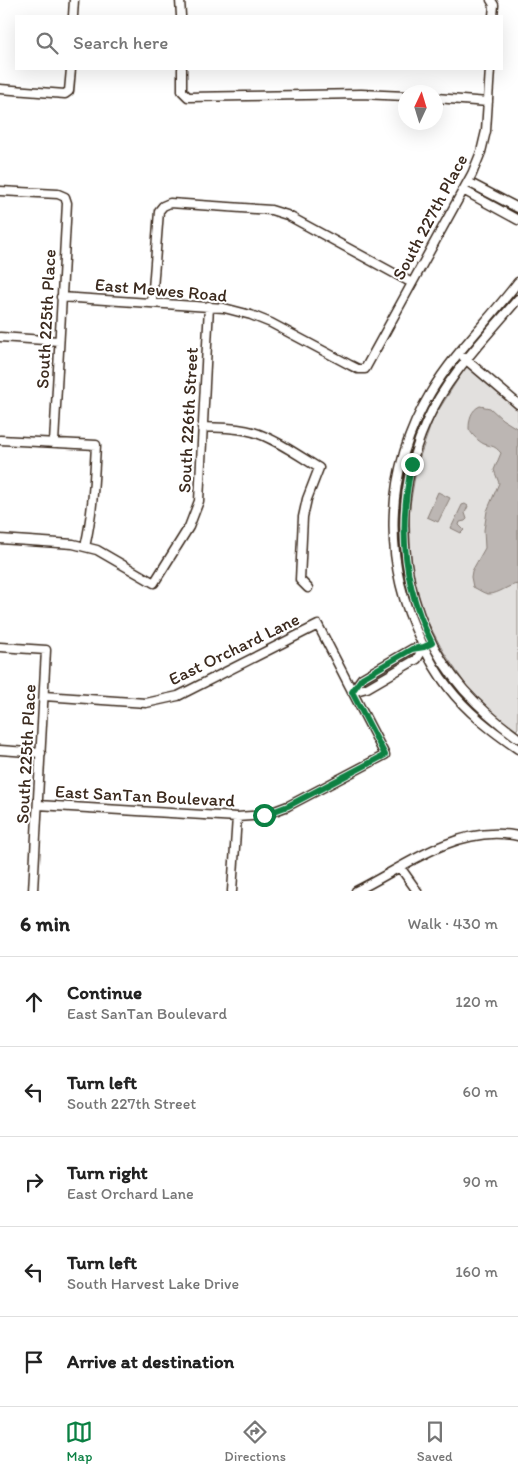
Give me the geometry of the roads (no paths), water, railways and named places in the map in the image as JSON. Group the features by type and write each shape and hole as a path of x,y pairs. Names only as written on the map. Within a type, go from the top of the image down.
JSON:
{"street":[{"path":"73,15 74,0"},
{"path":"180,0 181,15"},
{"path":"491,0 494,5 493,15"},
{"path":"0,89 65,94 69,91 71,70"},
{"path":"182,70 182,91 188,97 361,94 398,96"},
{"name":"South 227th Place","path":"365,369 468,182 481,152 486,131 490,70"},
{"path":"443,99 488,102"},
{"path":"468,182 518,208"},
{"path":"463,190 518,220"},
{"name":"South 225th Place","path":"0,191 58,194 65,197 67,203 54,443"},
{"path":"152,302 159,211 163,206 170,203 271,210 287,215 412,283"},
{"path":"518,282 442,375 415,423 402,460 396,490 393,526 398,579 414,627 434,667 470,712 515,747 518,736 490,716 464,690 432,643 418,610 410,580 406,561 404,530 406,496 415,453 426,424 458,372 518,299"},
{"name":"East Mewes Road","path":"61,297 224,308 272,323 358,369 365,369"},
{"name":"South 226th Street","path":"85,547 97,550 154,583 188,527 199,501 209,306"},
{"path":"0,337 59,341"},
{"path":"459,354 518,404"},
{"path":"202,427 240,429 256,432 319,468 307,499 303,517 300,580 308,588"},
{"path":"0,440 96,445 94,494 85,547 73,544 0,539"},
{"name":"East Orchard Lane","path":"44,696 146,703 178,696 318,625 352,692"},
{"path":"352,692 362,678 412,649 424,647 432,643"},
{"name":"South 225th Place","path":"0,646 46,650 33,891"},
{"path":"352,692 367,688 417,659 424,647"},
{"path":"385,665 391,674"},
{"name":"East SanTan Boulevard","path":"38,805 237,817 264,815 288,806 385,755 352,692"},
{"path":"0,750 41,753"},
{"path":"232,891 237,817"},
{"path":"356,891 442,846 467,837 482,834 518,836"},
{"path":"400,867 416,891"}]}
